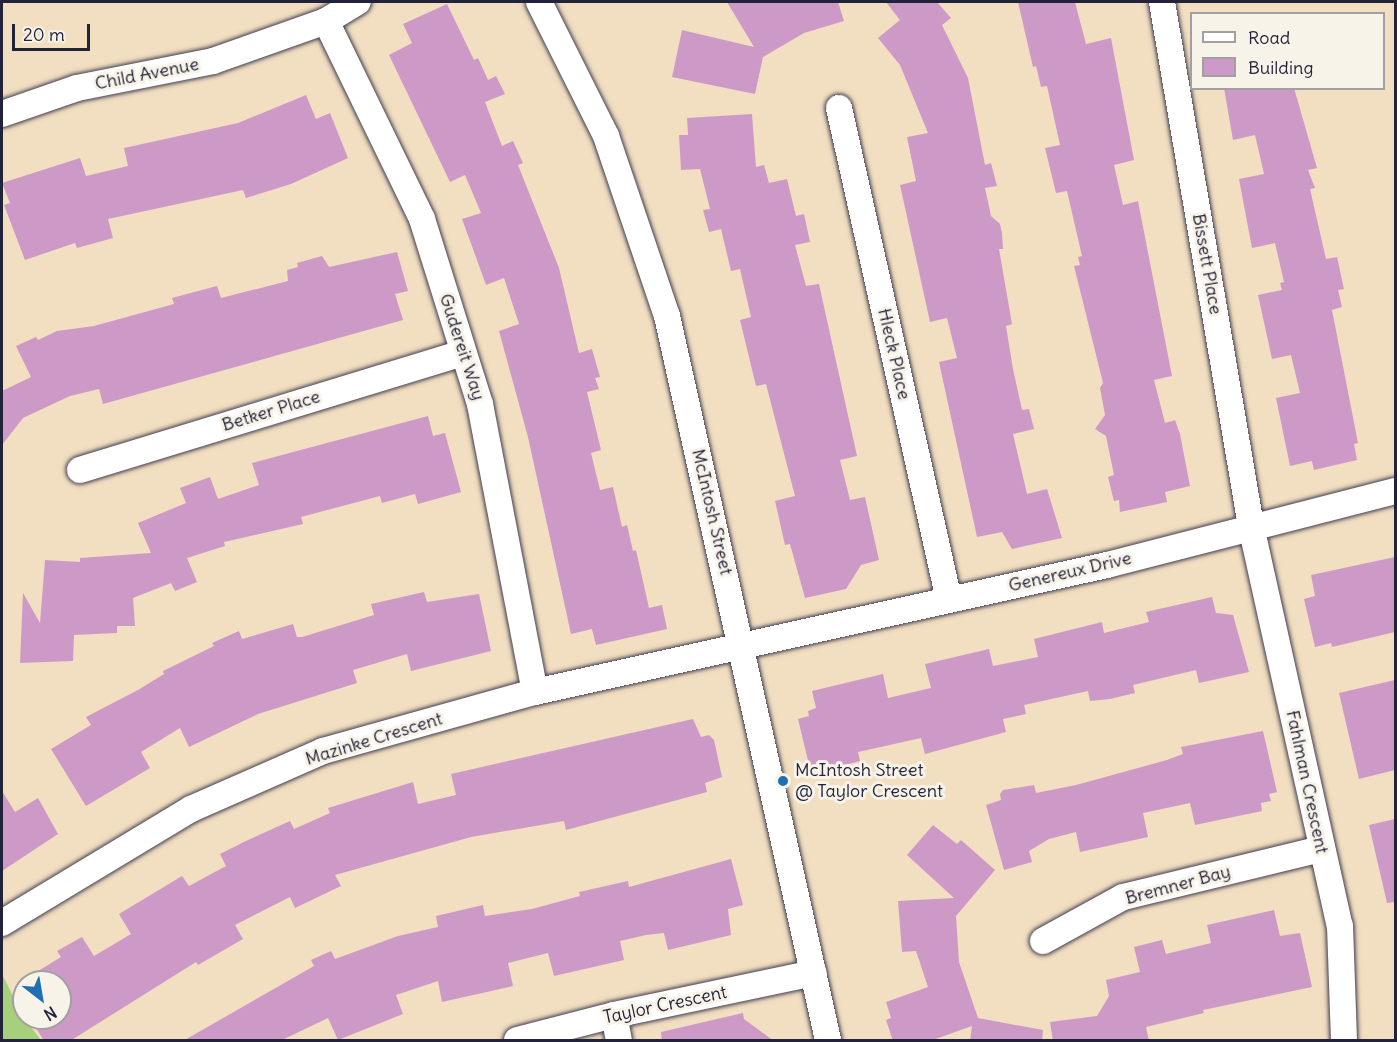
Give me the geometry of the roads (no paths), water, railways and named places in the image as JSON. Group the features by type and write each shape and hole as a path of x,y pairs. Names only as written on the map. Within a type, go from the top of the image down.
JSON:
{"street":[{"name":"Child Avenue","path":"2,114 77,88 213,61 326,21 358,2"},
{"name":"McIntosh Street","path":"539,2 606,136 667,316 743,645 828,1041"},
{"name":"Bissett Place","path":"1162,2 1251,526"},
{"name":"Gudereit Way","path":"326,21 422,219 480,404 535,692"},
{"name":"Hleck Place","path":"839,108 949,600"},
{"name":"Betker Place","path":"80,470 463,353"},
{"name":"Genereux Drive","path":"743,645 1107,565 1251,526 1395,491"},
{"name":"Fahlman Crescent","path":"1251,526 1321,849 1340,926 1344,1041"},
{"name":"Mazinke Crescent","path":"2,923 191,808 313,755 535,692 743,645"},
{"name":"Bremner Bay","path":"1043,941 1123,897 1321,849"},
{"name":"Taylor Crescent","path":"517,1041 614,1015 814,973"},
{"path":"614,1015 619,1041"}],"place":[{"name":"McIntosh Street @ Taylor Crescent","path":"783,781"}]}
